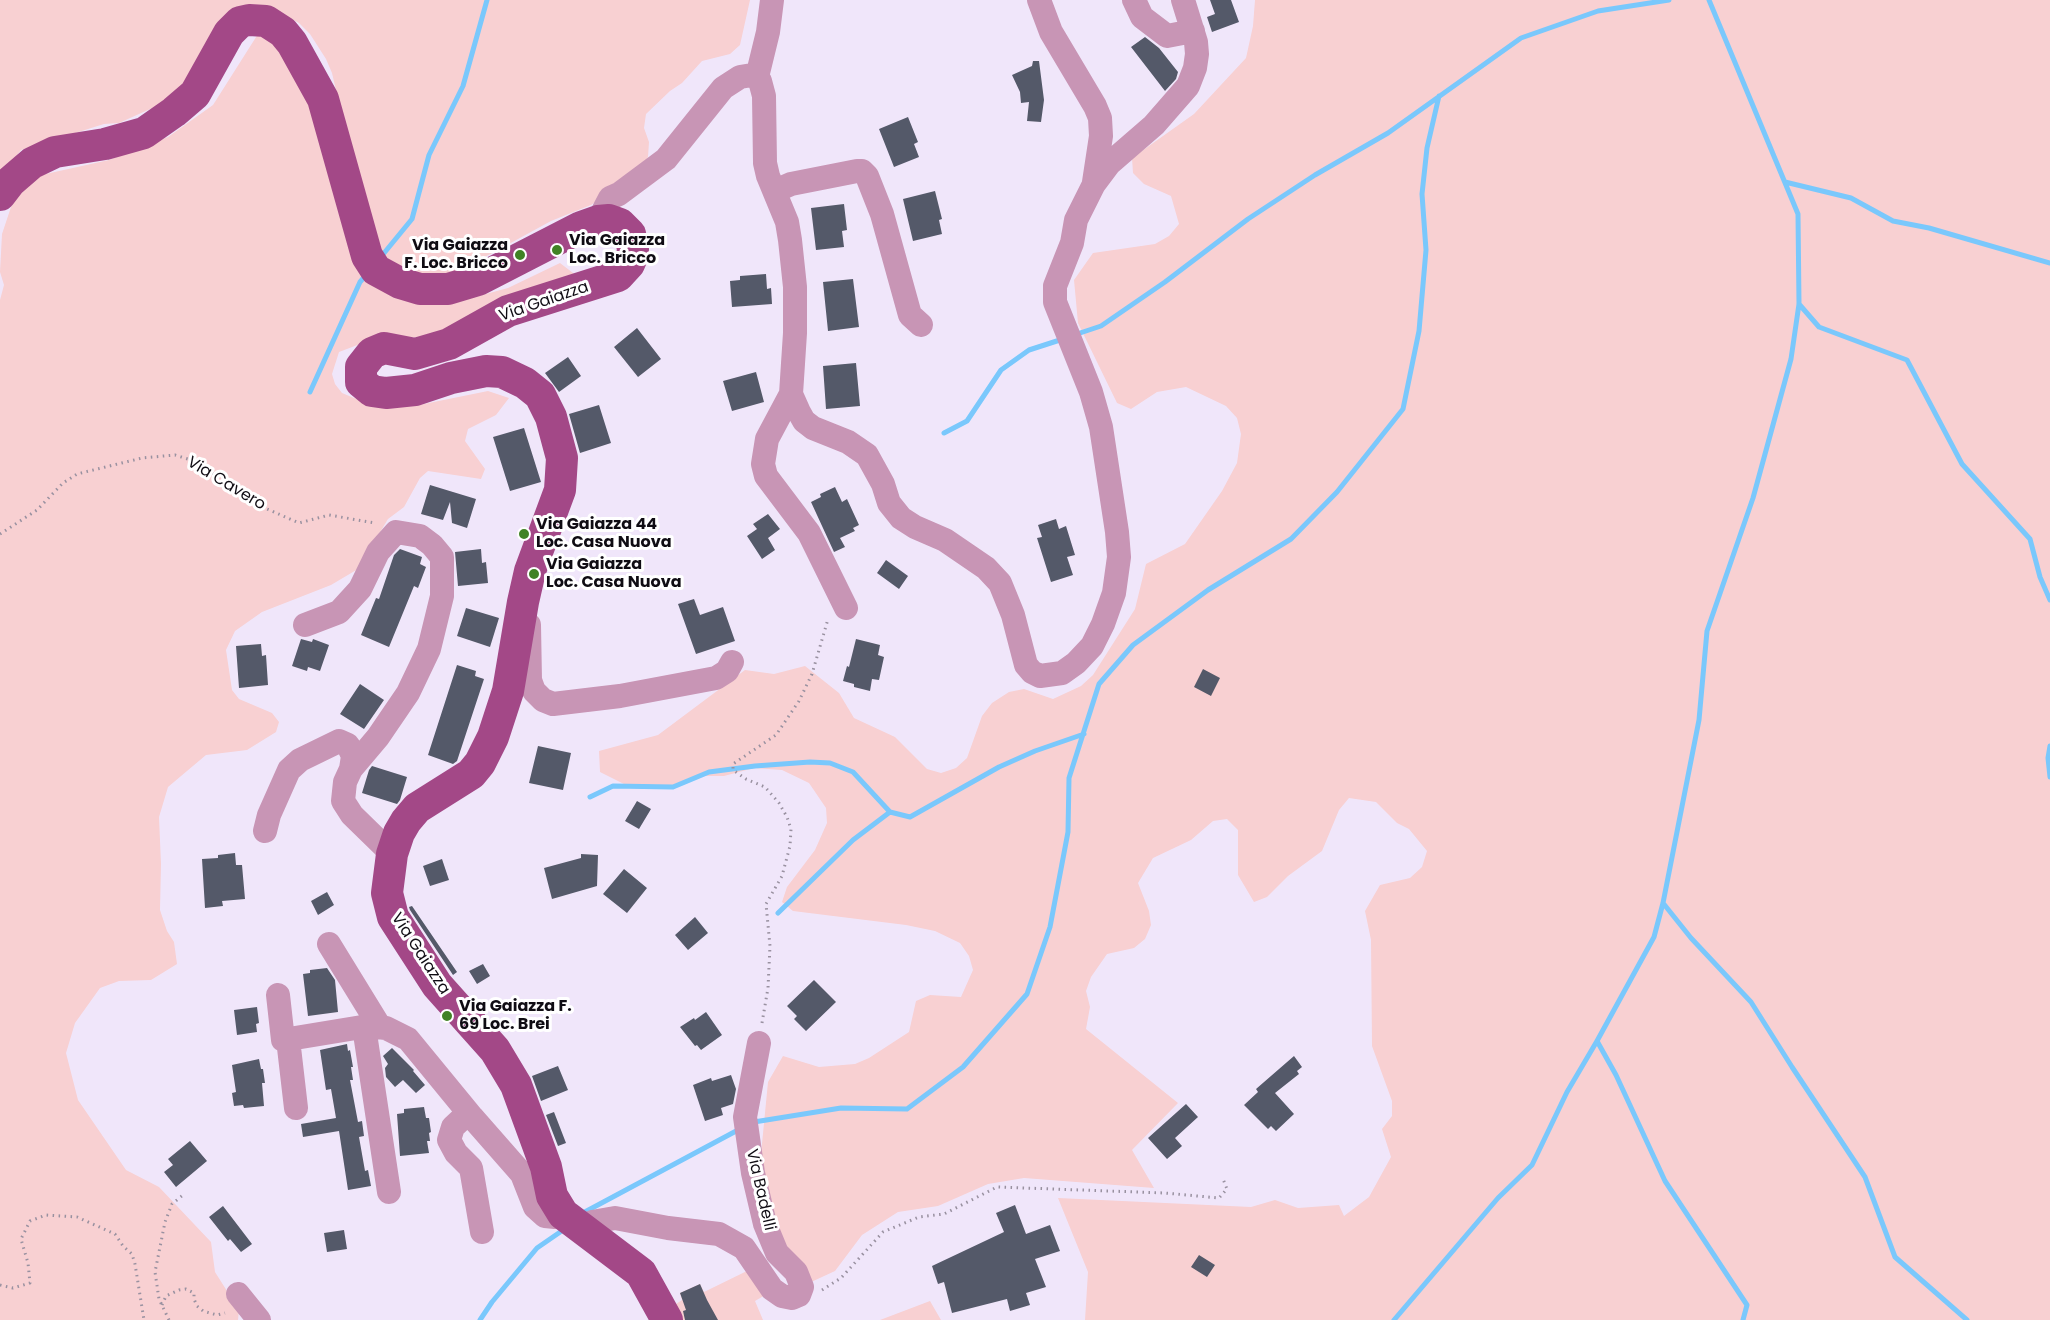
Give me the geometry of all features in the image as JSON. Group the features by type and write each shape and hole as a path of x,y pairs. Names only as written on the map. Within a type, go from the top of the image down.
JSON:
{"main road":[{"path":"0,195 10,182 32,163 55,152 105,144 144,133 167,117 195,94 229,33 240,22 249,20 266,21 283,32 292,43 323,99 367,256 376,270 400,283 420,289 448,289 477,279 598,221"},
{"name":"Via Gaiazza","path":"598,221 609,220 620,224 630,234 632,257 618,276 508,311 449,344 415,354 384,348 372,353 361,367 361,382 372,391 386,393 415,390 451,378 486,371 502,372 514,376 540,395 551,417 562,458 560,490 530,571 508,691 493,737 480,763 471,774 417,808 399,833 392,854 387,893 393,917 438,985 495,1050 516,1085 546,1167 552,1196 573,1222 641,1274 668,1320"}],"street":[{"path":"757,77 768,32 772,0"},
{"path":"1039,0 1051,32 1100,118 1101,136 1094,184"},
{"path":"1134,0 1142,18 1167,36 1193,31"},
{"path":"791,394 804,421 813,428 848,442 867,455 883,484 889,503 901,518 945,540 986,568 1000,583 1013,615 1026,665 1032,672 1040,676 1062,673 1076,663 1092,646 1103,624 1114,593 1119,557 1101,426 1091,392 1055,302 1055,286 1072,243 1076,220 1094,184 1110,164 1154,125 1188,86 1195,68 1197,54 1193,31 1183,0 1156,15 1155,28"},
{"path":"598,221 610,198 620,194 666,159 723,88 740,76 757,77 764,96 765,163 787,222 795,287 791,394 765,445 763,464 766,476 809,533 837,612"},
{"path":"775,191 791,184 862,171 867,176 882,214 910,315 921,325"},
{"path":"306,625 339,612 360,590 378,552 396,532 420,536 442,557 442,596 429,649 408,693 378,737 351,769"},
{"name":"Via Gaiazza","path":"523,602 529,623 530,680 534,691 543,700 553,704 620,696 716,678 727,671 732,662"},
{"path":"265,831 269,815 289,770 300,760 339,741 348,745 354,756 345,782 343,801 352,815 392,854"},
{"path":"330,944 372,1027 389,1192"},
{"path":"278,995 283,1040 372,1027"},
{"name":"Via Gaiazza","path":"372,1027 386,1028 408,1039 468,1113 522,1174 535,1207 545,1216 573,1222"},
{"path":"288,1039 296,1108"},
{"name":"Via Badelli","path":"573,1222 615,1218 668,1228 719,1234 744,1248 772,1289 782,1296 792,1298 799,1295 802,1287 796,1272 777,1253 765,1224 753,1173 746,1117 759,1043"},
{"path":"468,1113 453,1127 449,1140 456,1153 471,1168 482,1232"},
{"path":"252,1309 267,1320"}],"path":[{"name":"Via Cavero","path":"0,534 37,510 63,483 77,474 142,458 175,455 194,461 258,505 299,523 329,515 372,522 396,532"},
{"path":"759,1043 768,988 770,946 765,904 782,876 790,846 790,829 787,817 779,803 765,787 746,779 733,770 733,764 776,735 799,701 837,612"},
{"path":"799,1295 818,1293 841,1278 883,1232 919,1217 944,1214 997,1186 1165,1193 1219,1198 1227,1189 1223,1179"},
{"path":"169,1320 162,1305 154,1272 165,1222 172,1204 183,1195"},
{"path":"0,1285 13,1288 30,1282 28,1263 21,1239 30,1221 46,1215 77,1217 115,1234 132,1254 144,1320"},
{"path":"162,1305 166,1296 186,1289 194,1293 197,1306 209,1314 217,1315 252,1309"}],"shaded area":[{"path":"0,0 750,0 740,45 730,54 702,61 682,83 646,114 644,128 649,142 648,157 640,170 591,205 551,221 452,275 405,275 372,245 332,73 310,34 299,23 273,9 194,70 176,92 159,105 119,123 104,124 21,150 0,177"},
{"path":"1255,0 2050,0 2050,1320 1085,1320 1088,1272 1058,1198 1251,1207 1275,1200 1298,1208 1339,1205 1344,1216 1369,1197 1391,1157 1382,1129 1392,1116 1392,1101 1372,1046 1371,940 1365,911 1380,885 1410,878 1422,867 1427,851 1409,829 1397,823 1376,802 1349,798 1339,810 1322,851 1288,876 1267,897 1254,902 1238,875 1238,830 1227,819 1213,821 1191,840 1153,858 1138,883 1149,911 1151,925 1145,939 1134,948 1107,954 1091,977 1086,991 1090,1007 1086,1029 1178,1103 1132,1150 1154,1188 1024,1178 988,1184 938,1206 898,1212 862,1235 835,1271 809,1283 778,1240 761,1154 768,1082 783,1056 819,1067 855,1064 869,1058 909,1032 916,1001 930,995 961,997 973,970 969,956 960,943 935,931 906,925 793,911 782,902 787,887 815,850 827,823 826,808 809,783 782,770 754,768 724,776 697,776 670,787 626,785 600,772 599,751 658,735 745,670 774,674 805,666 839,693 854,718 895,737 927,769 941,773 956,768 967,758 982,716 992,703 1009,692 1024,689 1053,699 1081,686 1093,675 1135,609 1146,564 1185,544 1222,491 1237,463 1241,434 1237,418 1226,406 1186,387 1157,392 1131,409 1117,403 1078,323 1074,280 1093,253 1155,244 1169,236 1179,224 1171,196 1144,184 1133,173 1132,158 1194,114 1246,58 1253,26"},
{"path":"268,30 318,107 356,250 460,301 508,288 560,263 577,276 433,336 368,341 339,352 332,374 335,384 342,393 366,403 414,406 488,391 509,398 496,415 468,429 465,441 485,469 481,479 428,471 420,478 404,507 388,519 358,569 331,585 262,612 235,631 226,650 232,690 239,699 272,713 279,722 276,732 247,750 206,755 168,787 159,817 160,910 167,931 174,942 177,964 151,980 119,981 100,988 75,1023 66,1053 78,1100 126,1170 159,1187 211,1242 215,1272 239,1310 238,1320 0,1320 0,300 4,285 0,272 2,234 12,204 32,177 109,160 168,137 213,105 258,34"},
{"path":"751,1269 767,1294 755,1301 763,1320 675,1320 670,1308 682,1300 680,1293 700,1284 704,1292"},
{"path":"930,1301 941,1320 880,1320"}],"building":[{"path":"1210,0 1231,0 1239,22 1212,32 1207,17 1215,14"},
{"path":"1145,37 1159,48 1178,72 1176,79 1165,91 1131,47"},
{"path":"1033,61 1039,61 1044,100 1041,122 1027,121 1029,102 1021,103 1020,92 1012,75 1032,66"},
{"path":"908,117 918,142 914,144 919,157 894,167 879,129"},
{"path":"935,191 942,219 939,220 942,234 913,241 903,199"},
{"path":"844,204 847,230 842,231 844,247 816,250 811,208"},
{"path":"766,274 767,289 771,288 772,304 732,307 730,281 740,280 740,276"},
{"path":"853,279 859,327 828,331 823,282"},
{"path":"637,328 661,359 638,377 614,347"},
{"path":"568,357 581,376 559,392 545,373"},
{"path":"856,363 860,406 826,409 823,366"},
{"path":"756,372 764,402 732,411 723,381"},
{"path":"599,405 611,443 580,453 569,414"},
{"path":"524,428 541,482 510,491 493,437"},
{"path":"430,485 476,499 467,528 452,523 450,502 443,520 421,514"},
{"path":"835,487 842,502 847,499 859,525 853,528 855,531 840,538 845,547 834,552 811,502 821,497 820,494"},
{"path":"768,514 780,529 768,538 775,550 762,559 747,536 757,529 753,524"},
{"path":"1056,519 1059,529 1066,526 1075,555 1067,557 1073,575 1051,582 1037,538 1042,537 1038,525"},
{"path":"400,549 422,557 420,564 426,567 418,588 414,586 389,647 361,635 376,598 379,599 394,555"},
{"path":"481,549 482,563 486,562 488,583 458,586 455,552"},
{"path":"886,560 908,576 899,589 877,573"},
{"path":"694,599 700,615 723,607 735,641 696,654 678,604"},
{"path":"466,608 499,618 490,647 457,636"},
{"path":"301,639 312,642 313,639 329,645 320,671 308,667 307,671 292,666"},
{"path":"856,639 880,645 878,655 884,657 879,680 872,679 870,691 854,687 854,684 843,681"},
{"path":"261,644 262,656 266,655 268,685 239,688 236,646"},
{"path":"457,665 476,671 475,676 484,679 457,761 453,764 428,755"},
{"path":"1203,669 1220,678 1211,696 1194,687"},
{"path":"360,684 384,700 364,729 340,714"},
{"path":"538,746 571,753 563,790 529,783"},
{"path":"372,766 407,777 397,804 362,793"},
{"path":"637,801 651,809 639,829 625,821"},
{"path":"235,853 236,865 242,865 245,899 222,901 223,906 205,908 202,859 218,858 218,855"},
{"path":"581,854 598,855 597,886 552,899 544,868 581,858"},
{"path":"442,859 449,880 430,886 423,866"},
{"path":"624,869 647,888 627,913 603,894"},
{"path":"327,892 334,905 318,915 311,901"},
{"path":"412,906 457,972 453,975 410,910 409,907"},
{"path":"695,917 708,933 688,950 675,935"},
{"path":"483,964 490,976 477,984 469,971"},
{"path":"327,968 335,980 338,1012 308,1016 303,974 310,973 310,970"},
{"path":"814,980 836,1002 806,1031 794,1019 797,1016 787,1006"},
{"path":"257,1007 259,1023 256,1024 257,1032 237,1035 234,1010"},
{"path":"706,1012 722,1035 701,1050 680,1027"},
{"path":"347,1044 353,1067 351,1067 353,1080 350,1080 358,1122 362,1121 364,1136 359,1137 365,1171 368,1170 371,1186 348,1190 339,1131 303,1137 301,1124 336,1118 331,1089 326,1090 320,1050"},
{"path":"392,1048 425,1085 416,1093 403,1080 395,1087 386,1077 385,1068 388,1064 383,1056"},
{"path":"1294,1056 1302,1067 1297,1071 1299,1074 1275,1093 1294,1114 1276,1131 1271,1126 1268,1129 1244,1105 1258,1092 1256,1089"},
{"path":"259,1059 265,1083 262,1083 264,1106 244,1108 243,1105 234,1106 232,1093 236,1092 232,1065"},
{"path":"558,1066 568,1090 541,1101 532,1076"},
{"path":"731,1075 736,1089 733,1104 721,1108 723,1115 705,1121 693,1085 711,1078 712,1081"},
{"path":"1186,1104 1198,1117 1175,1138 1182,1146 1167,1159 1148,1138"},
{"path":"424,1107 426,1118 429,1118 431,1132 429,1133 430,1141 427,1141 429,1153 400,1156 397,1114 404,1113 404,1109"},
{"path":"554,1112 566,1143 558,1146 546,1115"},
{"path":"190,1141 207,1161 176,1187 164,1172 173,1165 168,1159"},
{"path":"1015,1205 1026,1234 1050,1225 1060,1251 1035,1259 1046,1287 1026,1293 1030,1305 1010,1311 1007,1299 952,1313 944,1282 938,1284 932,1266 1004,1232 996,1213"},
{"path":"223,1206 252,1244 241,1252 230,1239 228,1241 209,1217"},
{"path":"344,1230 347,1249 327,1252 324,1233"},
{"path":"1199,1255 1215,1265 1207,1277 1191,1267"},
{"path":"700,1284 718,1320 685,1320 683,1311 686,1310 680,1293"}],"waterway":[{"path":"380,258 412,219 429,155 463,86 487,0"},
{"path":"1074,335 1101,326 1165,282 1248,219 1315,175 1388,133 1521,38 1598,11 1669,0"},
{"path":"1394,1320 1498,1198 1532,1165 1567,1092 1654,937 1663,903 1699,720 1707,631 1753,498 1791,359 1799,304 1798,214 1709,0"},
{"path":"754,1122 841,1108 907,1109 963,1067 1027,994 1050,927 1068,832 1069,778 1099,684 1133,645 1208,590 1291,539 1337,492 1403,409 1419,331 1426,250 1422,194 1427,148 1439,96"},
{"path":"1785,182 1851,198 1893,221 1929,228 2050,263"},
{"path":"310,392 360,282 366,275"},
{"path":"1799,304 1819,327 1907,360 1962,464 2030,539 2040,577 2050,600"},
{"path":"944,433 967,421 1001,370 1029,350 1063,339"},
{"path":"590,797 613,786 673,787 709,772 755,766 830,763 853,772 890,812 910,817 999,767 1035,751 1084,734"},
{"path":"2050,746 2048,758 2050,777"},
{"path":"778,913 853,840 890,812"},
{"path":"1663,903 1691,938 1751,1002 1865,1177 1895,1257 1967,1320"},
{"path":"1597,1041 1616,1075 1665,1181 1747,1305 1743,1320"},
{"path":"581,1214 738,1130"},
{"path":"480,1320 537,1248 566,1228"}],"place":[{"name":"Via Gaiazza Loc. Bricco","path":"557,250"},
{"name":"Via Gaiazza F. Loc. Bricco","path":"520,255"},
{"name":"Via Gaiazza 44 Loc. Casa Nuova","path":"524,534"},
{"name":"Via Gaiazza Loc. Casa Nuova","path":"534,574"},
{"name":"Via Gaiazza F. 69 Loc. Brei","path":"447,1016"}]}
